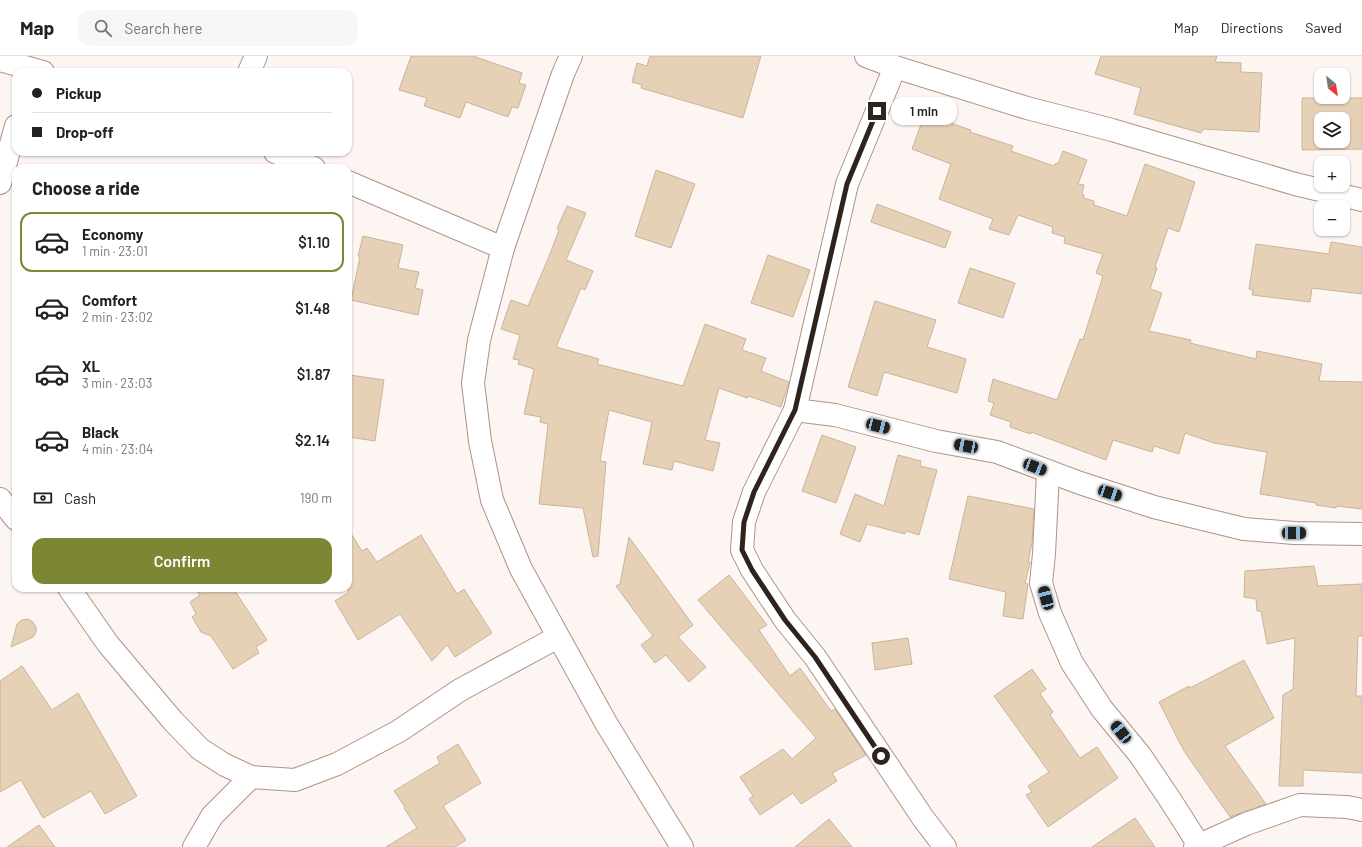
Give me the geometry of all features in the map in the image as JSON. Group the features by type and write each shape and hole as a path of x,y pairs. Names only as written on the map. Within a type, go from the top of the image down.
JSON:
{"street":[{"path":"251,68 256,56"},
{"path":"571,56 563,74 503,248 479,340 473,383 480,441 492,500 521,569 606,723 682,847"},
{"path":"866,56 895,67 1027,108 1112,130 1295,184 1362,200"},
{"path":"0,60 25,68"},
{"path":"895,67 847,184 795,410 754,492 744,522 742,550 752,570 785,620 815,657 923,818 945,847"},
{"path":"0,183 12,140"},
{"path":"285,156 304,164"},
{"path":"352,184 503,248"},
{"path":"795,410 836,415 936,441 997,452 1048,472 1154,507 1244,529 1294,533 1362,534"},
{"path":"1048,472 1041,583 1050,613 1072,663 1102,709 1148,767 1197,846 1246,824 1300,805 1347,807 1362,810"},
{"path":"0,499 12,514"},
{"path":"72,592 108,644 189,738 200,749 225,765 251,777 295,780 337,764 399,731 460,690 558,638"},
{"path":"194,847 212,816 251,777"}],"building":[{"path":"411,56 473,56 522,73 519,83 526,85 518,108 512,107 508,117 466,102 460,118 424,106 427,98 399,90"},
{"path":"650,56 761,56 743,118 641,88 642,85 632,82 637,63 647,66"},
{"path":"1101,56 1217,56 1215,62 1241,63 1241,72 1262,73 1259,132 1203,129 1201,133 1134,114 1141,88 1095,74"},
{"path":"1302,98 1314,98 1314,104 1350,104 1350,98 1362,98 1362,149 1302,150"},
{"path":"927,108 950,116 950,123 971,130 970,132 1013,146 1011,151 1054,166 1056,163 1058,164 1063,151 1087,160 1078,184 1084,185 1082,194 1084,195 1083,198 1094,201 1094,205 1127,216 1145,164 1195,182 1179,232 1168,228 1155,267 1157,268 1150,289 1162,293 1149,331 1191,340 1190,343 1256,359 1257,351 1322,364 1319,381 1362,382 1362,509 1336,506 1336,508 1316,505 1316,503 1260,494 1267,452 1214,443 1185,433 1179,454 1154,446 1152,452 1113,440 1106,460 1031,432 1031,434 1010,427 1011,422 990,415 994,403 988,401 993,379 1057,400 1080,339 1083,340 1103,276 1096,273 1103,254 1064,243 1065,237 1052,233 1053,227 1018,215 1009,235 989,229 993,219 939,199 951,164 912,149"},
{"path":"656,170 695,184 671,248 635,236"},
{"path":"877,204 951,232 945,248 871,222"},
{"path":"567,206 586,213 566,260 593,271 585,290 581,288 556,347 599,359 597,364 683,386 705,324 746,339 742,350 766,358 761,371 789,382 781,407 748,396 747,398 719,388 705,440 720,443 713,471 674,461 672,470 643,464 652,422 609,410 600,461 606,462 598,556 593,557 583,508 539,504 548,424 540,422 541,417 524,414 534,369 518,364 519,360 513,359 520,335 501,329 511,300 528,306 550,254 559,230 557,229"},
{"path":"363,236 403,245 398,268 419,272 415,288 423,290 418,315 352,300 360,257 358,256"},
{"path":"1331,242 1362,247 1362,294 1312,288 1310,302 1252,295 1253,290 1249,289 1256,244 1329,254"},
{"path":"768,255 810,270 793,317 751,303"},
{"path":"970,268 1015,283 1003,318 958,303"},
{"path":"875,301 936,320 927,347 966,359 957,393 884,372 877,396 848,387"},
{"path":"352,375 384,380 375,441 352,438"},
{"path":"822,435 856,447 836,503 802,491"},
{"path":"898,455 921,461 920,466 937,470 919,535 906,531 905,534 867,524 860,542 840,534 855,494 884,506"},
{"path":"968,496 1034,509 1032,543 1028,562 1030,562 1025,583 1028,584 1023,619 1003,616 1006,592 949,579"},
{"path":"352,535 362,551 367,548 377,562 421,535 457,594 464,589 492,633 455,657 447,645 432,661 400,614 358,640 335,601 352,592"},
{"path":"629,537 693,625 678,637 706,667 689,682 666,655 655,663 641,645 653,636 616,586 620,584"},
{"path":"1314,566 1318,586 1362,584 1362,636 1358,636 1356,696 1362,696 1362,773 1303,770 1303,786 1279,786 1283,695 1293,689 1295,638 1267,644 1261,611 1257,611 1256,599 1244,597 1245,571"},
{"path":"729,575 767,625 759,630 790,676 800,668 831,711 835,709 866,755 832,773 837,781 801,804 793,793 760,815 749,799 753,796 740,777 783,749 792,759 816,738 698,600"},
{"path":"198,592 236,592 267,640 256,647 259,653 233,669 211,636 201,632 192,617 196,614 190,602 200,595"},
{"path":"28,619 33,622 36,627 36,632 33,637 11,647 17,624 22,620"},
{"path":"908,638 912,664 875,670 872,643"},
{"path":"1244,660 1274,718 1225,746 1266,804 1230,817 1184,751 1159,702"},
{"path":"22,666 52,710 78,693 137,796 105,814 91,791 43,818 21,780 0,792 0,681"},
{"path":"1032,669 1046,689 1040,694 1053,712 1050,715 1080,758 1097,747 1118,778 1048,827 1026,795 1032,792 1028,786 1049,772 994,696"},
{"path":"458,744 481,783 443,806 466,840 455,847 386,847 417,828 394,791 440,763 437,757"},
{"path":"1135,818 1155,847 1092,847"},
{"path":"829,819 852,847 795,847"},
{"path":"39,825 55,847 7,847"}],"route":[{"path":"877,111 847,184 795,410 754,492 744,522 742,550 752,570 785,620 815,657 881,756"}]}
